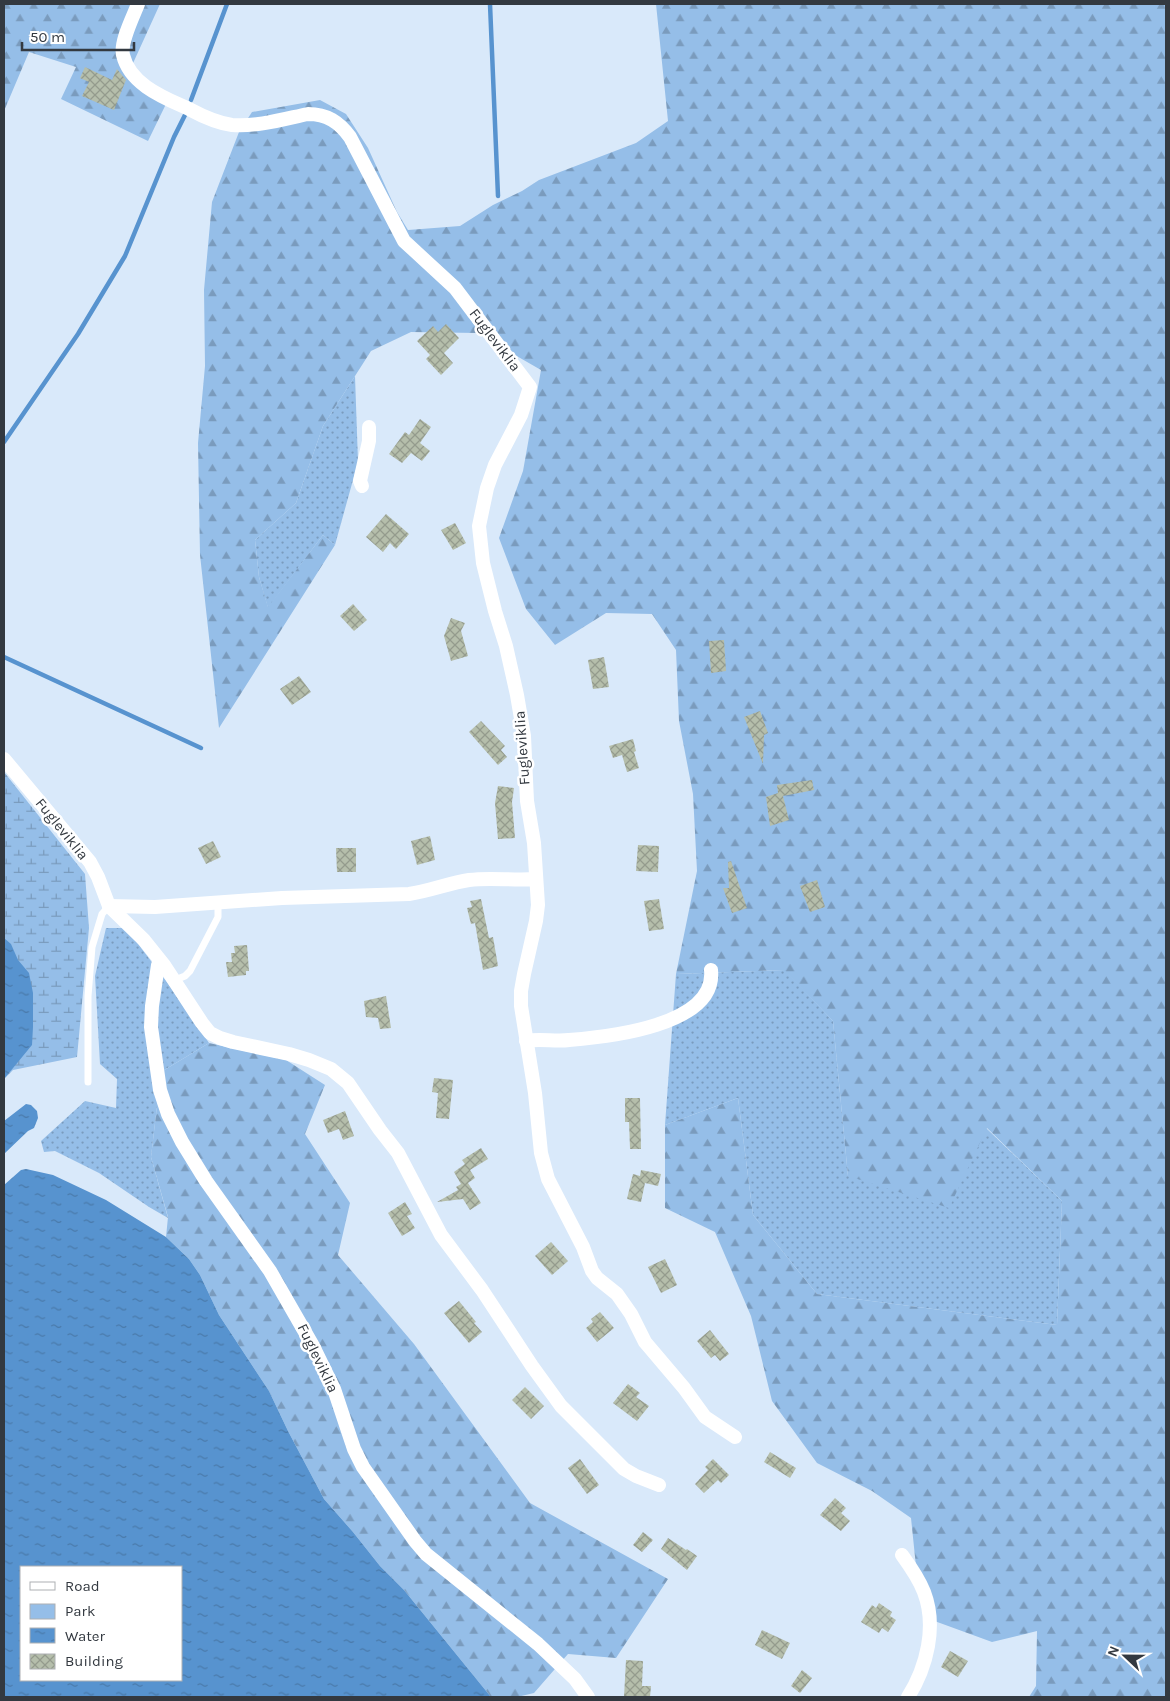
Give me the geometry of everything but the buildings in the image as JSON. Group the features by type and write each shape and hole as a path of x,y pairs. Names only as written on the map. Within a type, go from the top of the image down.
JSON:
{"street":[{"name":"Fugleviklia","path":"138,4 123,46 123,55 136,78 156,94 201,115 226,124 248,124 317,114 328,117 342,127 350,137 404,241 455,288 530,387 521,415 495,465 487,488 479,526 486,578 506,646 521,713 526,753 526,801 534,843 538,892 536,921 521,991 521,1006 535,1093 541,1153 545,1170 583,1247 592,1271 618,1294 631,1314 645,1342 684,1388 705,1417 736,1437"},
{"path":"362,486 360,481 369,441 369,427"},
{"name":"Fugleviklia","path":"4,759 90,862 109,906 144,940 175,980 206,1028 215,1036 232,1042 309,1060 331,1069 348,1083 398,1153 441,1235 482,1290 561,1406 624,1469 636,1476 660,1485"},
{"path":"109,906 155,907 282,898 409,894 426,892 468,880 487,878 536,879"},
{"name":"Fugleviklia","path":"161,962 158,965 151,1027 158,1084 168,1114 188,1152 270,1271 309,1338 334,1389 354,1449 363,1467 414,1541 426,1554 538,1644 575,1679 588,1697"},
{"path":"526,1041 533,1039 545,1041 570,1040 655,1026 689,1010 699,1002 710,987 712,979 711,970"},
{"path":"902,1555 924,1591 930,1616 929,1635 924,1661 917,1682 908,1697"}],"lane":[{"path":"175,980 185,976 190,971 218,917 218,902"},
{"path":"88,1082 88,1012 91,956 99,922 102,914 109,906"}],"green space":[{"path":"4,4 160,4 129,72 166,104 148,141 61,99 76,67 29,52 4,111"},
{"path":"656,4 1166,4 1166,1697 1029,1697 1036,1686 1037,1631 992,1642 929,1619 917,1576 911,1518 872,1491 817,1463 772,1401 751,1316 715,1232 665,1208 665,1125 738,1098 753,1215 817,1294 1057,1325 1062,1201 987,1128 949,1208 848,1176 833,1021 784,970 676,974 697,871 693,794 679,721 676,650 652,614 606,613 555,645 526,609 499,538 523,471 541,370 477,333 411,332 371,351 323,426 296,503 255,540 259,577 268,607 323,535 335,545 219,728 200,555 198,443 205,366 204,290 212,202 239,132 252,112 320,100 346,114 368,148 397,212 408,230 460,226 493,205 522,191 539,180 636,143 668,121"},
{"path":"355,376 358,462 335,545 323,535 268,608 259,577 255,540 296,503 323,426"},
{"path":"4,772 85,874 89,928 77,1057 13,1070 4,1079"},
{"path":"106,928 126,928 179,998 209,1043 161,1072 151,1157 168,1218 99,1173 55,1151 44,1152 41,1141 85,1101 116,1108 117,1079 100,1064 95,976"},
{"path":"785,970 833,1021 848,1176 986,1128 1062,1201 1057,1325 817,1294 753,1215 738,1098 665,1125 676,974"},
{"path":"209,1043 286,1060 325,1085 305,1134 350,1203 338,1255 414,1344 530,1503 668,1579 616,1658 568,1654 534,1693 517,1697 491,1697 404,1590 380,1566 324,1499 269,1391 219,1315 200,1275 189,1259 166,1237 168,1217 151,1157 161,1072"}],"water":[{"path":"4,938 11,944 18,960 29,973 33,993 33,1027 32,1045 4,1079"},
{"path":"26,1104 31,1105 37,1111 38,1118 34,1128 28,1131 4,1154 4,1121"},
{"path":"26,1169 53,1175 106,1200 166,1237 189,1259 200,1275 219,1315 269,1391 324,1499 380,1566 404,1590 491,1697 4,1697 4,1185 21,1170"}],"waterway":[{"path":"191,100 227,4"},
{"path":"490,4 498,196"},
{"path":"4,442 78,334 125,256 174,137 185,115"},
{"path":"4,657 201,748"}]}
